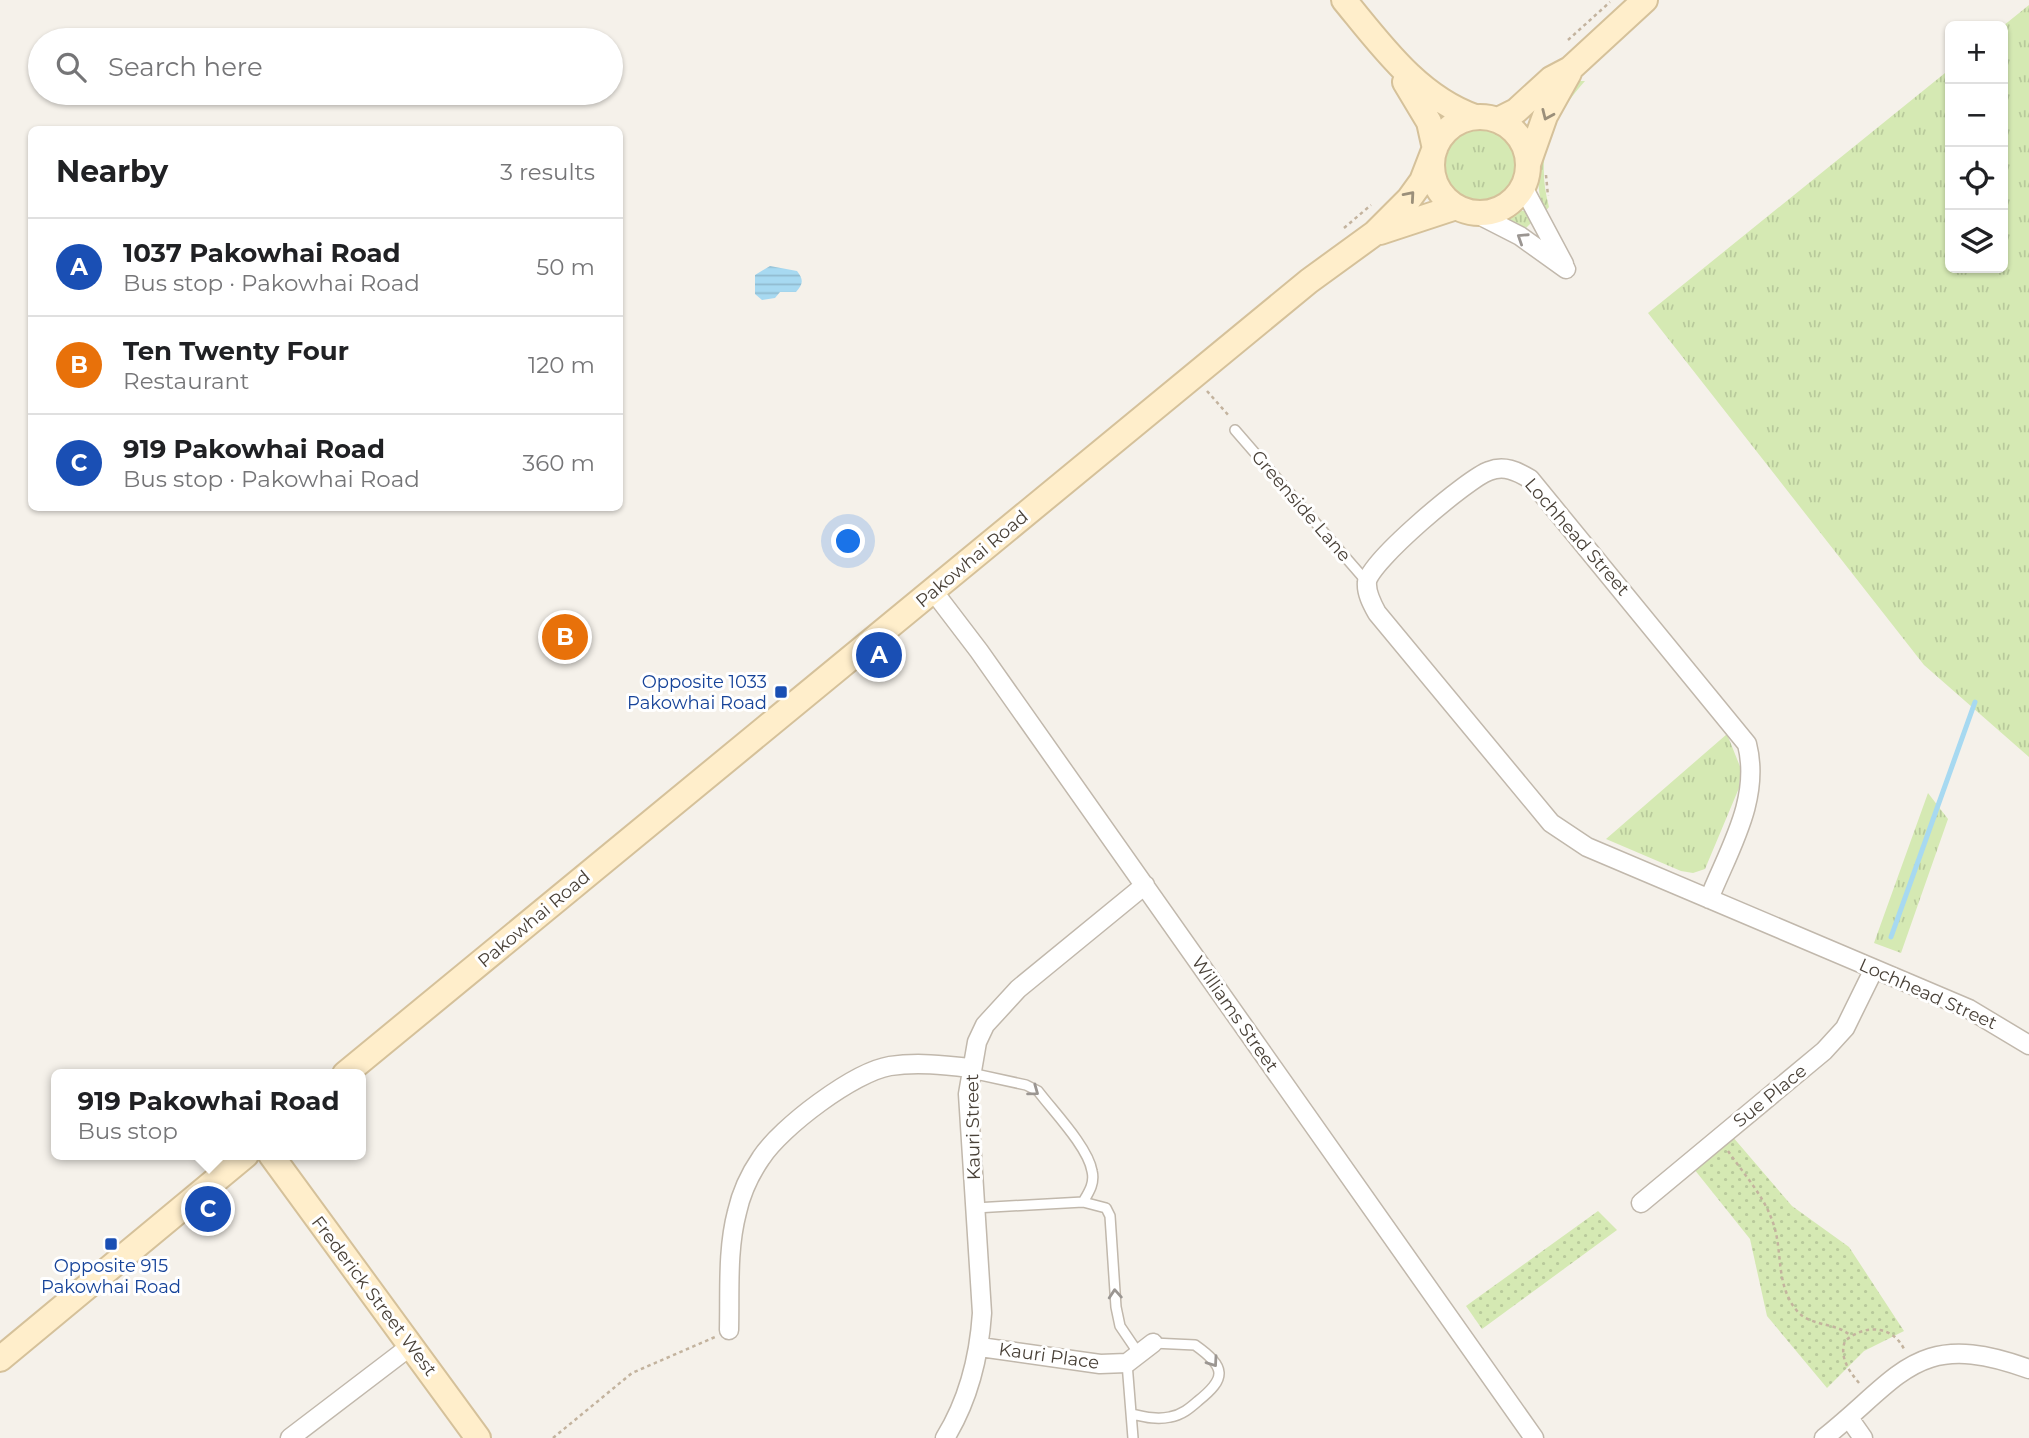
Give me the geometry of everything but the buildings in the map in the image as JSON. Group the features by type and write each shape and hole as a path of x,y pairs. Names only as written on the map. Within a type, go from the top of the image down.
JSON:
{"main road":[{"path":"1344,0 1396,63 1434,97 1516,133 1527,153 1526,175"},
{"path":"1434,149 1450,127 1516,111 1551,79 1570,69 1645,0"},
{"path":"1396,63 1429,122 1434,149 1433,178 1442,194 1465,210 1503,207 1526,175 1545,116 1563,87 1570,69"},
{"name":"Pakowhai Road","path":"351,1069 1309,281 1375,233 1409,199 1422,181 1434,149"},
{"name":"Pakowhai Road","path":"1375,233 1465,210"},
{"path":"0,1359 241,1160"},
{"name":"Frederick Street West","path":"274,1160 478,1438"}],"street":[{"path":"1465,210 1520,236 1566,269 1526,175"},
{"name":"Lochhead Street","path":"1709,899 1748,804 1752,764 1747,744 1530,479 1519,471 1504,468 1489,471 1468,483 1378,560 1367,582 1369,599 1377,613 1551,823 1587,847 1709,899 1874,969 1969,1009 2029,1045"},
{"name":"Williams Street","path":"934,592 979,650 1145,884 1534,1438"},
{"name":"Kauri Street","path":"945,1438 963,1405 980,1347 982,1313 970,1070 977,1042 999,1009 1145,884"},
{"name":"Sue Place","path":"1641,1203 1824,1051 1844,1027 1874,969"},
{"path":"729,1330 732,1236 737,1211 761,1157 821,1102 867,1072 889,1066 923,1064 970,1070"},
{"path":"290,1438 412,1345"},
{"name":"Kauri Place","path":"980,1347 1100,1364 1140,1354"},
{"path":"1824,1438 1897,1372 1912,1365 1943,1355 1972,1354 1999,1358 2029,1368"},
{"path":"1849,1418 1863,1438"}],"lane":[{"name":"Greenside Lane","path":"1235,424 1367,582"},
{"path":"970,1070 1027,1085 1038,1091 1088,1157 1093,1171 1093,1185 1083,1202"},
{"path":"975,1208 1083,1202 1106,1208 1110,1216 1116,1307 1121,1326 1140,1354 1132,1414 1133,1438"},
{"path":"1132,1414 1152,1419 1184,1413 1217,1386 1221,1378 1220,1369 1195,1345 1140,1354"}],"path":[{"path":"1343,229 1376,201"},
{"path":"1205,388 1235,424"},
{"path":"1728,1151 1773,1221 1777,1262 1791,1303 1801,1315 1842,1327 1851,1336"},
{"path":"553,1438 632,1373 729,1330"},
{"path":"1870,1396 1845,1362 1843,1346 1851,1336 1862,1330 1889,1332 1897,1336 1912,1365"}],"green space":[{"path":"2029,5 2029,757 1924,665 1648,313 1945,73 1945,273 2008,273 2008,22"},
{"path":"1577,81 1585,81 1555,124 1545,154 1545,188 1549,207 1544,213 1538,178 1541,142 1554,108 1564,93"},
{"path":"1480,127 1494,130 1507,138 1515,151 1518,165 1515,179 1507,192 1494,200 1480,203 1466,200 1453,192 1445,179 1442,165 1445,151 1453,138 1466,130"},
{"path":"1518,210 1525,211 1532,222 1524,230 1506,220"},
{"path":"1727,734 1741,769 1739,788 1705,869 1693,873 1681,871 1606,839"},
{"path":"1928,793 1948,819 1901,953 1874,943"},
{"path":"1732,1136 1792,1206 1849,1247 1904,1331 1864,1351 1827,1388 1767,1316 1750,1239 1694,1169"},
{"path":"1598,1211 1617,1230 1482,1329 1466,1306"}],"water":[{"path":"770,266 797,271 802,282 796,292 780,292 775,298 762,300 755,294 755,275"}],"waterway":[{"path":"1891,937 1975,702"}],"place":[{"name":"Ten Twenty Four","path":"565,637"},
{"name":"1037 Pakowhai Road","path":"879,655"},
{"name":"Opposite 1033 Pakowhai Road","path":"781,692"},
{"name":"919 Pakowhai Road","path":"208,1209"},
{"name":"Opposite 915 Pakowhai Road","path":"111,1244"}]}
